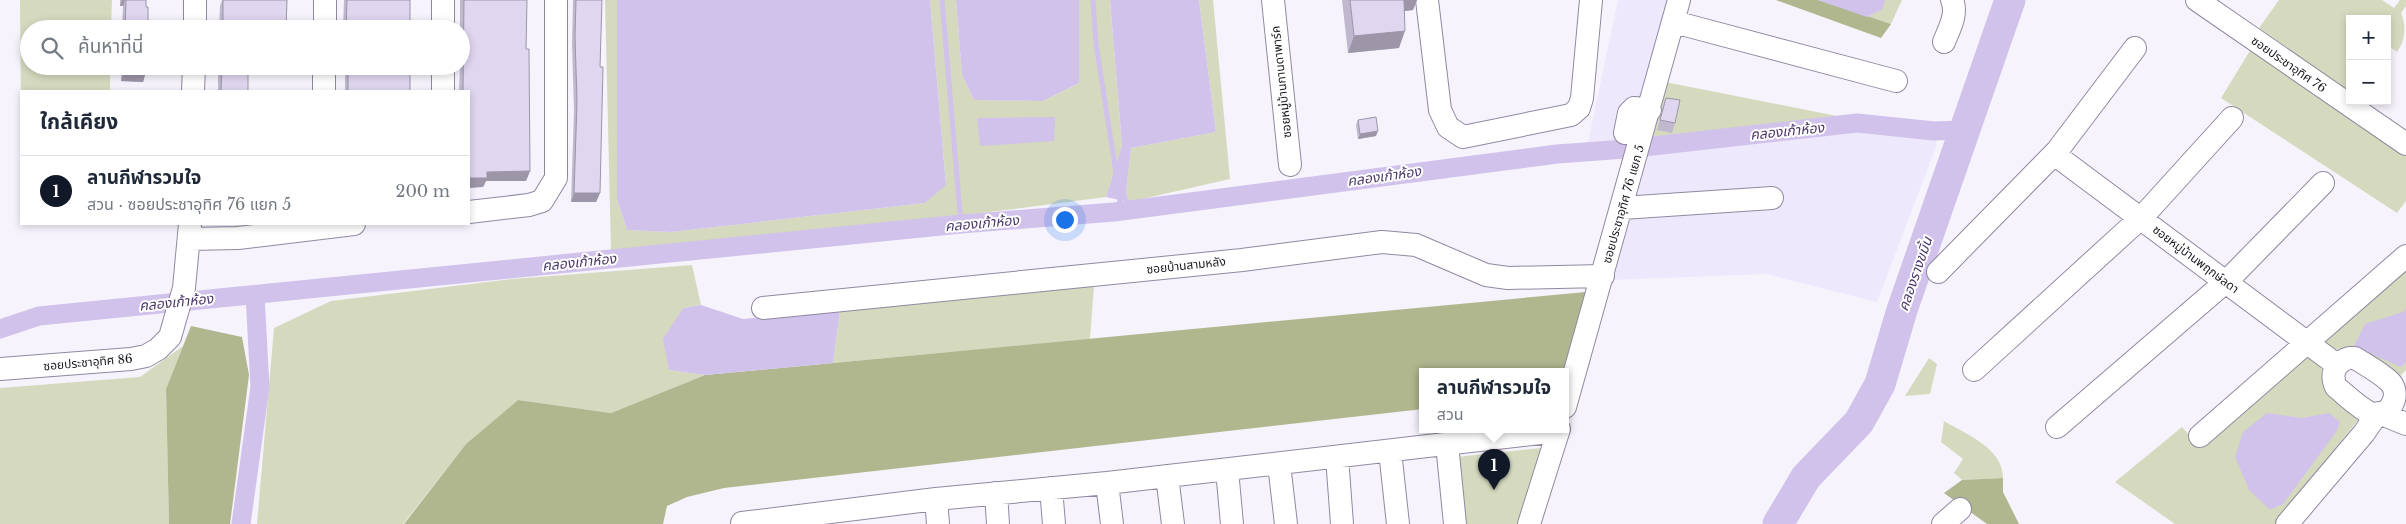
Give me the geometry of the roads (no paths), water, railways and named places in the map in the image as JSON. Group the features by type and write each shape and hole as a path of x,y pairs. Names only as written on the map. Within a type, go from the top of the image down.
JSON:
{"street":[{"path":"195,0 195,20"},
{"path":"325,0 325,20"},
{"path":"443,0 443,20"},
{"path":"470,212 529,205 542,201 556,178 556,0"},
{"name":"ซอยหมู่บ้านกานดาพาร์ค","path":"1273,0 1290,165"},
{"path":"1427,0 1440,110 1448,127 1462,137 1571,115 1579,108 1582,98 1590,0"},
{"name":"ซอยประชาอุทิศ 76 แยก 5","path":"1569,393 1633,168 1634,134 1650,110 1679,0"},
{"path":"1944,42 1953,20 1955,6 1952,0"},
{"name":"ซอยประชาอุทิศ 76","path":"2197,0 2406,144"},
{"path":"1674,22 1896,81"},
{"path":"1938,272 2054,154 2135,48"},
{"path":"194,75 194,90"},
{"path":"324,75 324,90"},
{"path":"443,75 443,90"},
{"path":"1974,370 2140,218 2232,118"},
{"name":"ซอยหมู่บ้านพฤกษ์ลดา","path":"2054,154 2337,365"},
{"path":"2057,427 2226,282 2323,183"},
{"path":"1622,208 1772,198"},
{"path":"190,231 238,238 323,225"},
{"name":"ซอยประชาอุทิศ 86","path":"0,369 130,359 146,356 158,349 170,337 184,288 190,231"},
{"name":"ซอยบ้านสามหลัง","path":"763,308 1242,260 1382,242 1416,246 1486,275 1508,278 1603,276"},
{"path":"2200,436 2406,256"},
{"path":"2286,524 2378,414 2388,409 2402,394 2390,382 2355,358 2344,360 2337,365 2333,374 2336,387 2370,413 2378,414 2406,424"},
{"path":"742,523 936,499 1227,470 1535,433"},
{"path":"1529,524 1558,433"},
{"path":"1447,444 1455,524"},
{"path":"1390,451 1398,524"},
{"path":"1337,457 1342,524"},
{"path":"1279,464 1286,524"},
{"path":"1227,470 1232,524"},
{"path":"1167,476 1173,524"},
{"path":"1107,483 1112,524"},
{"path":"1051,488 1054,524"},
{"path":"996,493 998,524"},
{"path":"936,499 938,524"},
{"path":"1943,524 1960,509"}],"waterway":[{"path":"942,0 961,224"},
{"path":"1093,0 1096,44 1116,173"},
{"name":"คลองรางขมิ้น","path":"1778,524 1806,477 1859,422 1880,384 1902,310 2010,0"},
{"name":"คลองเก้าห้อง","path":"0,329 39,316 961,224 1114,212 1557,154 1626,149 1857,123 1934,131 1965,130"},
{"path":"1119,194 1121,211"},
{"path":"241,524 260,387 255,295"}],"place":[{"name":"ลานกีฬารวมใจ","path":"1494,490"}]}
